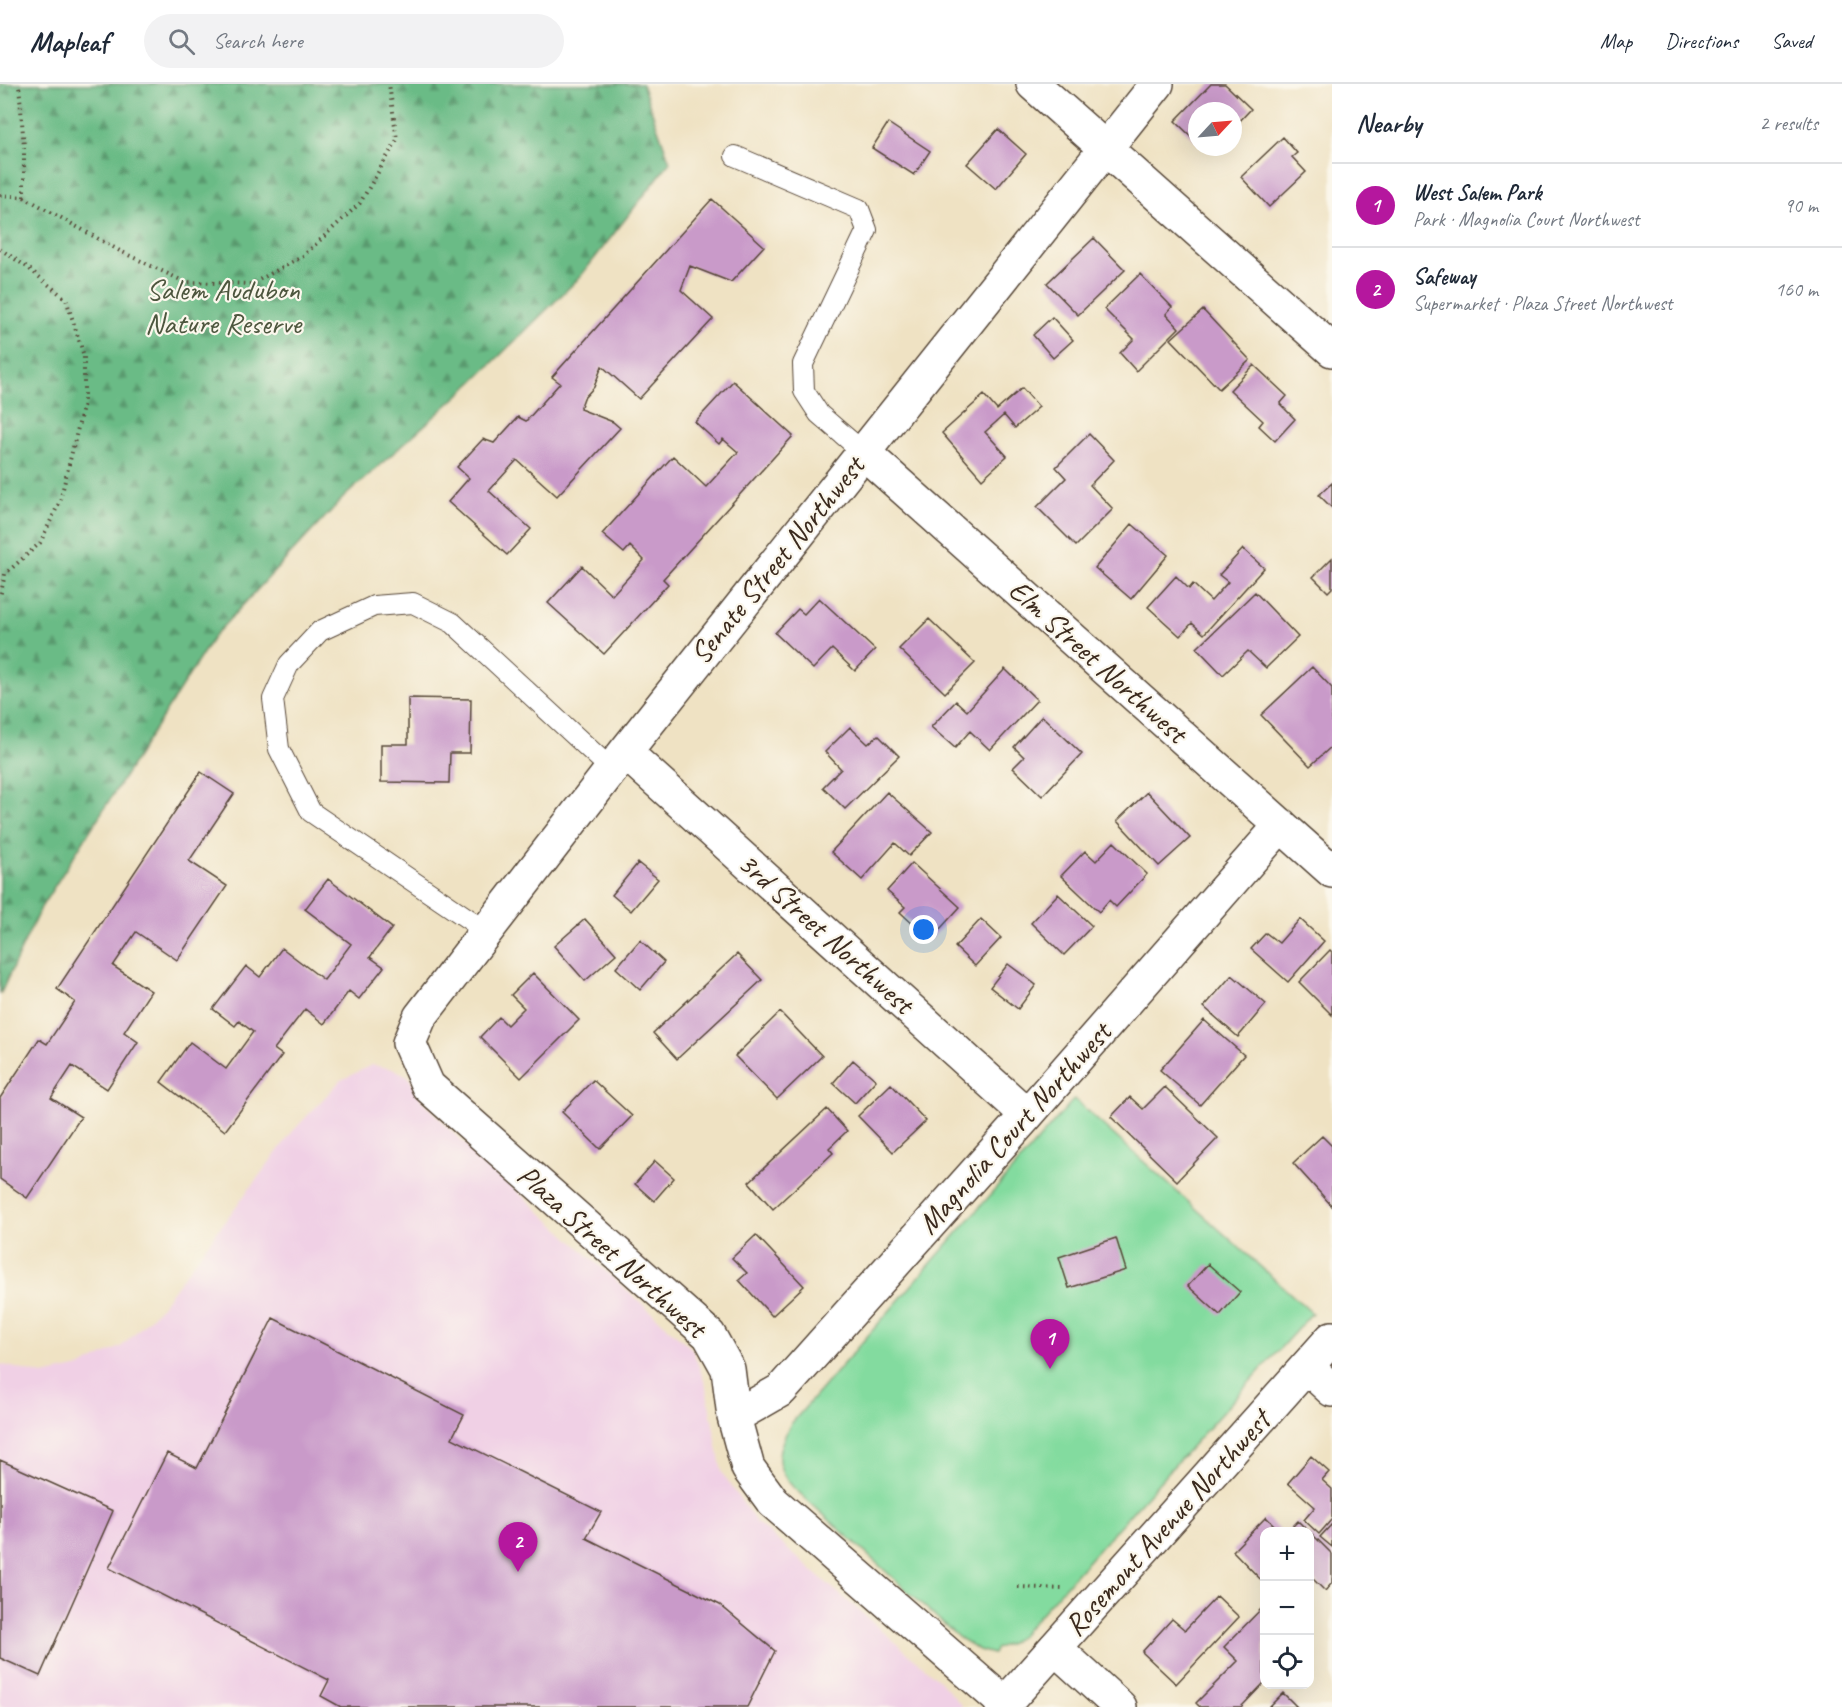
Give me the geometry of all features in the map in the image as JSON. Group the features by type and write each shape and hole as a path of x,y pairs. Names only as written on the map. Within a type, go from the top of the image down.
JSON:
{"street":[{"path":"1033,84 1332,350"},
{"name":"Senate Street Northwest","path":"409,1043 420,1017 618,760 1157,84"},
{"name":"Elm Street Northwest","path":"864,452 1332,871"},
{"name":"3rd Street Northwest","path":"618,760 1027,1114"},
{"name":"Magnolia Court Northwest","path":"734,1417 781,1390 1281,825"},
{"name":"Plaza Street Northwest","path":"409,1043 428,1086 709,1335 728,1369 734,1417 748,1468 773,1502 1003,1706"},
{"name":"Rosemont Avenue Northwest","path":"1003,1706 1332,1338"},
{"path":"1307,1367 1332,1390"},
{"path":"1055,1648 1120,1707"}],"lane":[{"path":"735,156 859,209 867,230 803,364 804,391 819,414 864,452"},
{"path":"486,931 311,812 279,749 273,699 290,664 320,631 374,606 413,603 453,623 618,760"}],"path":[{"path":"19,84 24,147 24,197"},
{"path":"0,195 24,197 120,251 185,282 251,284 302,257 360,203 397,140 389,84"},
{"path":"0,249 27,267 66,299 84,356 84,403 60,501 40,543 5,574 0,597"},
{"path":"1018,1587 1063,1589 1088,1611"}],"shaded area":[{"path":"372,1065 394,1069 408,1076 421,1098 456,1136 692,1349 705,1383 722,1473 756,1522 938,1679 963,1707 0,1707 0,1364 43,1375 81,1367 122,1346 158,1310 293,1131 341,1080"}],"green space":[{"name":"Salem Audubon Nature Reserve","path":"0,84 642,84 670,162 580,277 472,383 344,497 214,636 40,909 0,995"},
{"path":"1074,1099 1312,1313 1022,1634 1010,1643 996,1648 993,1654 979,1650 959,1638 793,1487 779,1465 780,1450 790,1425"}],"building":[{"path":"1211,84 1225,84 1251,109 1242,118 1242,102 1193,102"},
{"path":"1188,108 1188,133 1175,121"},
{"path":"888,123 930,151 914,175 872,148"},
{"path":"998,129 1026,154 996,189 967,164"},
{"path":"1283,137 1297,153 1292,157 1306,172 1269,207 1241,177"},
{"path":"712,199 764,246 731,282 690,266 681,290 713,319 639,399 602,366 594,387 584,398 580,409 613,422 620,428 557,496 517,460 489,491 531,529 507,555 448,502 469,478 457,467 483,439 494,443 518,417 526,421 560,383 552,377"},
{"path":"1094,238 1125,270 1078,315 1047,283"},
{"path":"1140,274 1172,307 1166,314 1179,328 1136,371 1120,353 1134,339 1104,309"},
{"path":"1203,310 1250,360 1219,389 1171,339"},
{"path":"1052,317 1073,340 1053,358 1033,335"},
{"path":"1254,365 1287,396 1280,404 1295,419 1275,441 1259,426 1263,421 1230,390"},
{"path":"733,381 793,436 663,579 668,584 604,654 548,603 582,566 612,595 644,560 630,546 624,553 602,534 673,456 706,487 738,452 723,439 719,444 695,422"},
{"path":"1022,388 1039,407 1015,428 1004,415 985,432 1007,456 982,479 942,433 984,395 997,410"},
{"path":"1089,434 1114,460 1090,485 1113,509 1076,546 1037,507 1066,478 1056,467"},
{"path":"1332,483 1332,508 1319,495"},
{"path":"1132,524 1168,555 1131,599 1095,568"},
{"path":"1243,549 1264,568 1204,634 1192,623 1180,636 1148,607 1176,576 1189,589 1193,584 1211,601 1228,582 1219,575"},
{"path":"1332,558 1332,588 1328,592 1313,577"},
{"path":"1255,592 1298,637 1266,668 1248,651 1223,675 1197,648"},
{"path":"819,598 875,650 855,671 832,649 813,669 775,633 798,609 804,614"},
{"path":"929,619 975,663 945,693 899,649"},
{"path":"1312,667 1332,688 1332,746 1310,766 1261,715"},
{"path":"1005,669 1037,700 990,750 970,731 955,748 931,727 956,701 967,711"},
{"path":"408,698 471,699 470,753 450,753 449,783 381,782 381,744 408,744"},
{"path":"1042,716 1082,754 1042,796 1013,768 1024,757 1014,747"},
{"path":"850,727 868,744 878,735 899,756 845,809 823,787 841,769 825,752"},
{"path":"201,772 234,794 189,861 227,886 177,960 136,932 113,966 151,991 124,1032 138,1042 107,1089 72,1066 51,1098 81,1117 27,1198 0,1179 0,1098 39,1039 47,1044 75,1002 57,989"},
{"path":"887,792 932,832 909,856 895,843 862,880 831,852"},
{"path":"1147,792 1190,838 1159,866 1117,821"},
{"path":"1114,842 1147,874 1116,907 1109,900 1099,912 1061,876 1085,851 1096,861"},
{"path":"638,863 658,879 631,911 612,895"},
{"path":"912,863 960,907 930,940 900,912 905,907 887,891"},
{"path":"328,879 392,928 370,957 384,967 359,999 349,991 324,1024 305,1009 274,1049 282,1055 225,1131 161,1082 190,1042 226,1069 253,1032 239,1021 235,1026 213,1009 246,966 260,977 282,948 324,980 351,944 305,909"},
{"path":"1058,894 1092,926 1064,955 1031,923"},
{"path":"585,919 616,954 585,981 554,946"},
{"path":"981,919 1001,938 975,966 955,947"},
{"path":"1300,919 1324,941 1288,982 1251,949 1266,933 1279,943"},
{"path":"640,940 664,962 640,990 616,968"},
{"path":"1330,950 1332,952 1332,1015 1299,982"},
{"path":"737,954 762,980 677,1059 653,1033"},
{"path":"1008,964 1036,985 1018,1009 990,987"},
{"path":"533,973 579,1020 521,1078 480,1037 499,1017 507,1025 524,1008 511,995"},
{"path":"1232,975 1266,1004 1238,1037 1204,1007"},
{"path":"780,1012 822,1056 777,1099 735,1056"},
{"path":"1204,1020 1244,1055 1200,1105 1160,1070"},
{"path":"853,1060 876,1080 855,1103 833,1083"},
{"path":"593,1080 632,1116 600,1149 562,1112"},
{"path":"891,1084 926,1121 893,1152 858,1116"},
{"path":"1165,1087 1218,1138 1177,1181 1111,1117 1130,1097 1143,1109"},
{"path":"827,1109 847,1131 829,1148 833,1153 773,1209 749,1182"},
{"path":"1322,1136 1332,1146 1332,1206 1293,1163"},
{"path":"655,1161 674,1178 654,1201 635,1184"},
{"path":"756,1235 804,1286 772,1316 739,1280 747,1273 732,1258"},
{"path":"1116,1238 1126,1270 1069,1288 1059,1257"},
{"path":"1208,1264 1240,1292 1220,1315 1188,1286"},
{"path":"273,1318 464,1415 452,1438 601,1512 586,1538 720,1605 775,1651 747,1707 341,1707 321,1696 329,1680 109,1568 167,1453 197,1468"},
{"path":"1311,1456 1329,1472 1322,1480 1332,1489 1332,1519 1319,1534 1304,1520 1315,1507 1288,1483"},
{"path":"0,1460 113,1511 40,1676 0,1658"},
{"path":"1266,1517 1276,1527 1260,1527 1260,1579 1233,1551"},
{"path":"1298,1521 1304,1527 1292,1527"},
{"path":"1332,1524 1332,1547 1320,1537"},
{"path":"1314,1536 1332,1554 1332,1583 1325,1591 1314,1580"},
{"path":"1217,1596 1239,1617 1176,1684 1142,1652 1172,1619 1185,1630"},
{"path":"1260,1610 1260,1687 1241,1707 1200,1707 1196,1703 1238,1661 1224,1647"},
{"path":"1283,1693 1297,1707 1269,1707"}],"place":[{"name":"West Salem Park","path":"1050,1369"},
{"name":"Safeway","path":"518,1572"}]}
